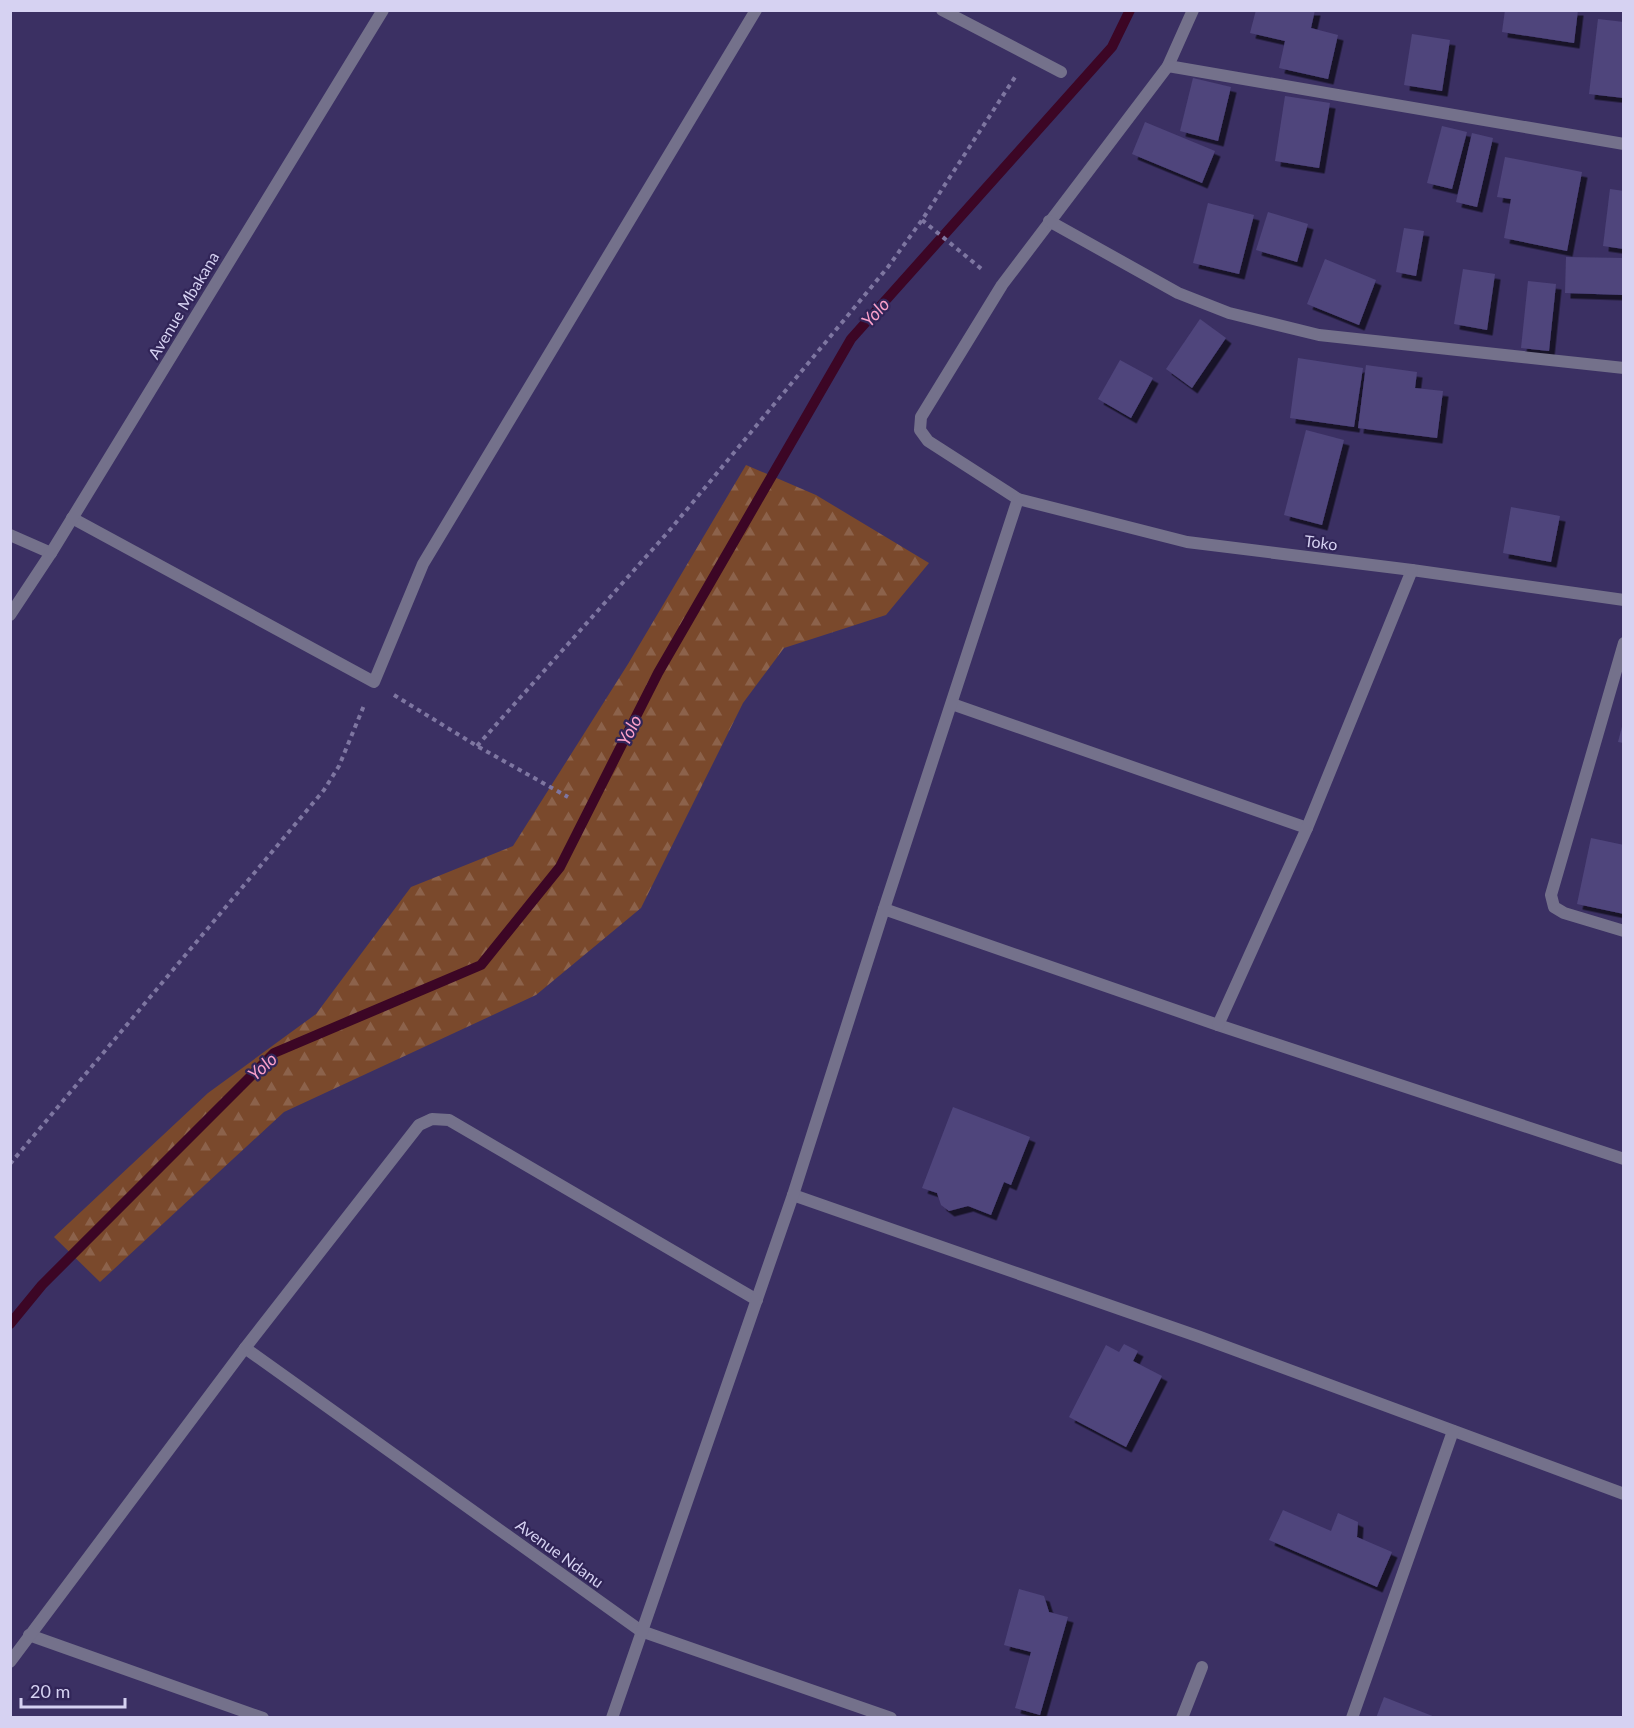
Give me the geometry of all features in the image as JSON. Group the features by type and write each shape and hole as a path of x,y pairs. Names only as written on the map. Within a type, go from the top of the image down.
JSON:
{"street":[{"name":"Avenue Mbakana","path":"10,615 51,553 383,10"},
{"path":"72,518 374,682 423,564 756,10"},
{"path":"942,10 1061,72"},
{"path":"1002,285 1168,66 1193,10"},
{"path":"1168,66 1623,144"},
{"path":"1049,221 1178,293 1229,313 1319,335 1623,368"},
{"name":"Toko","path":"1002,285 921,417 920,430 928,441 1018,499 1187,542 1412,570 1623,600"},
{"path":"612,1718 640,1631 793,1195 1018,499"},
{"path":"10,536 51,553"},
{"path":"1218,1025 1306,828 1412,570"},
{"path":"1623,643 1551,895 1554,907 1564,913 1623,931"},
{"path":"952,704 1306,828"},
{"path":"884,909 1218,1025 1623,1159"},
{"path":"10,1662 245,1348 419,1125 432,1119 449,1120 758,1300"},
{"path":"793,1195 1200,1337 1623,1494"},
{"name":"Avenue Ndanu","path":"245,1348 640,1631 891,1718"},
{"path":"1352,1718 1453,1431"},
{"path":"29,1635 263,1718"},
{"path":"1182,1718 1202,1667"}],"path":[{"path":"477,746 669,531 888,267 922,220 1028,56"},
{"path":"922,220 1002,285"},
{"path":"10,1164 324,790 339,766 374,682 477,746 568,797"}],"green space":[{"path":"746,465 816,495 929,563 886,615 784,648 743,703 641,908 536,995 284,1112 100,1282 54,1237 208,1093 316,1014 411,887 513,846 628,664"}],"building":[{"path":"1256,10 1315,10 1311,28 1338,35 1328,79 1279,68 1285,41 1250,33"},
{"path":"1505,10 1578,10 1574,43 1502,32"},
{"path":"1598,19 1624,22 1624,98 1589,94"},
{"path":"1412,34 1450,40 1442,91 1404,85"},
{"path":"1193,78 1231,87 1218,141 1180,131"},
{"path":"1285,96 1330,103 1319,168 1275,161"},
{"path":"1145,122 1215,151 1202,183 1132,154"},
{"path":"1442,126 1467,132 1452,189 1427,183"},
{"path":"1472,133 1493,138 1477,207 1456,202"},
{"path":"1505,157 1582,172 1567,251 1504,238 1511,199 1497,197"},
{"path":"1610,189 1624,191 1624,249 1603,246"},
{"path":"1208,203 1254,215 1239,274 1193,263"},
{"path":"1268,212 1308,224 1297,262 1256,250"},
{"path":"1404,228 1424,231 1416,276 1396,272"},
{"path":"1566,257 1624,258 1624,295 1565,293"},
{"path":"1325,259 1376,280 1359,325 1307,304"},
{"path":"1463,269 1495,274 1487,330 1454,324"},
{"path":"1528,281 1556,284 1549,351 1521,348"},
{"path":"1200,319 1226,338 1192,388 1166,369"},
{"path":"1298,358 1363,368 1354,427 1290,418"},
{"path":"1120,360 1153,378 1131,418 1098,399"},
{"path":"1366,365 1417,372 1415,388 1443,391 1437,438 1358,428"},
{"path":"1306,430 1344,440 1322,525 1284,515"},
{"path":"1511,507 1560,516 1551,562 1503,553"},
{"path":"1624,723 1624,743 1618,742"},
{"path":"1591,838 1624,845 1624,914 1577,904"},
{"path":"953,1107 1030,1137 1011,1185 1004,1182 991,1215 968,1206 949,1211 941,1205 937,1193 922,1188"},
{"path":"1124,1344 1138,1351 1133,1361 1162,1376 1126,1447 1069,1417 1106,1345 1119,1352"},
{"path":"1283,1510 1331,1531 1338,1513 1358,1522 1357,1537 1392,1552 1377,1587 1269,1540"},
{"path":"1019,1589 1044,1596 1049,1612 1068,1617 1040,1715 1015,1708 1031,1652 1004,1645"},
{"path":"1384,1697 1435,1717 1435,1718 1376,1718"}],"waterway":[{"name":"Yolo","path":"10,1324 42,1285 274,1053 481,965 560,867 658,673 851,339 1112,47 1130,10"}]}
